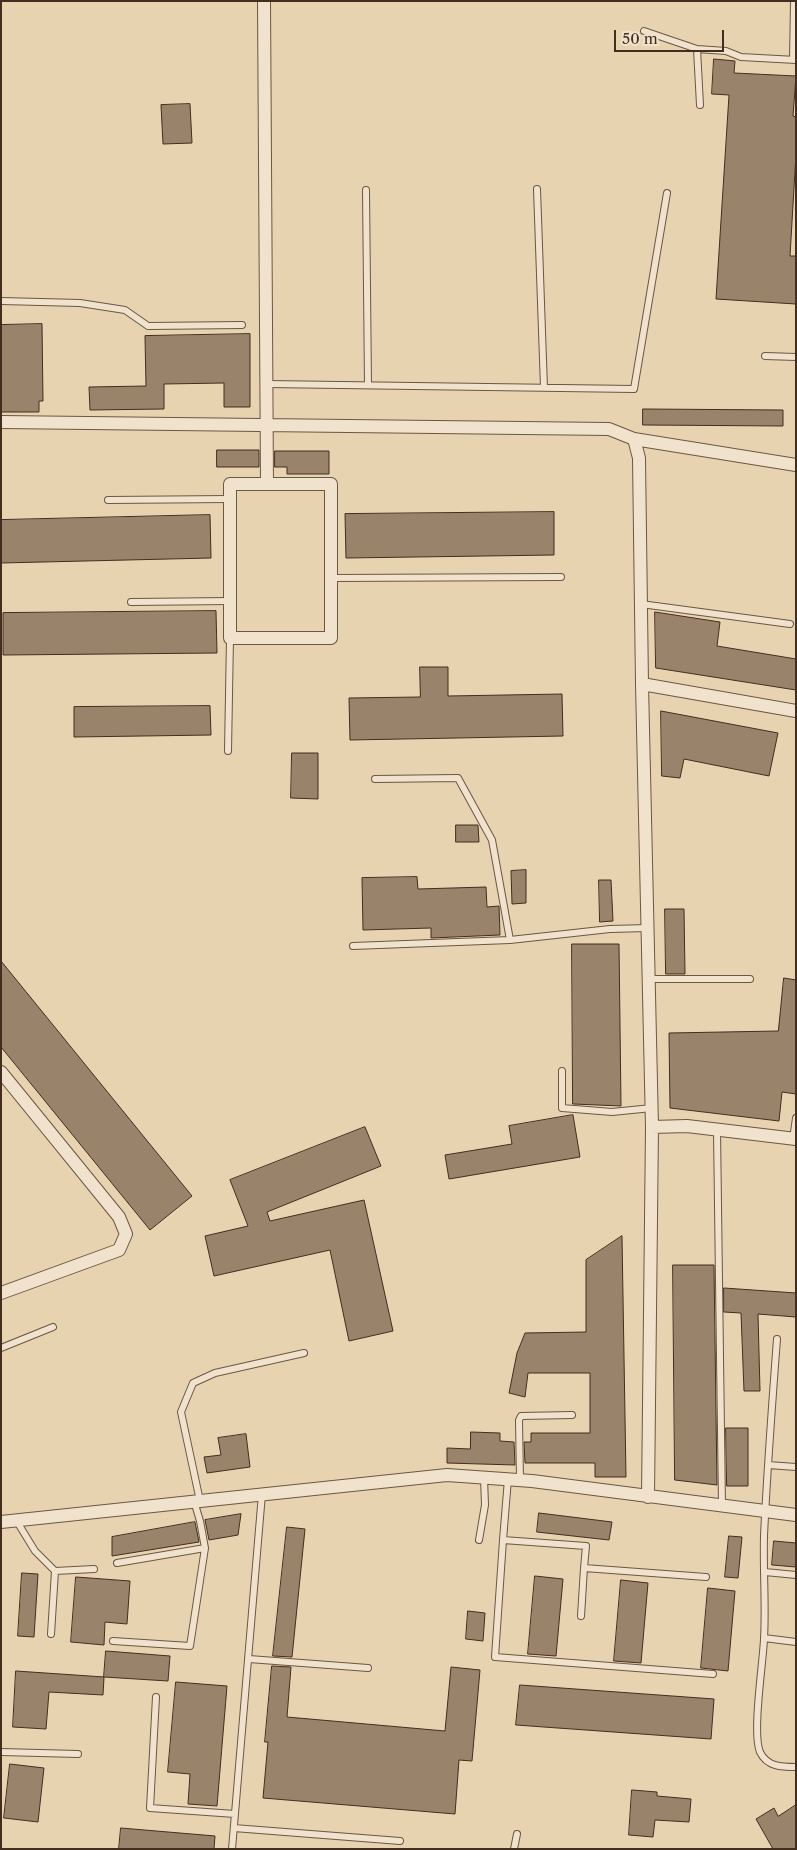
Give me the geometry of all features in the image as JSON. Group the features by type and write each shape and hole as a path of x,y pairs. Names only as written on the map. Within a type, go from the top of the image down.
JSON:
{"street":[{"path":"264,1 267,484"},
{"path":"1,422 609,429 634,439 796,465"},
{"path":"634,439 640,458 642,684 652,1108 648,1497"},
{"path":"230,484 267,484 331,484 331,638 230,638 230,484"},
{"path":"642,684 796,711"},
{"path":"1,1072 119,1216 126,1234 119,1250 1,1293"},
{"path":"652,1127 687,1126 794,1139"},
{"path":"1,1522 447,1475 514,1480 796,1515"}],"lane":[{"path":"644,31 697,49 726,51 741,57 794,60 794,1"},
{"path":"697,49 700,105"},
{"path":"537,189 544,388"},
{"path":"366,190 368,385"},
{"path":"267,384 634,389 667,193"},
{"path":"1,301 80,303 126,310 148,326 242,325"},
{"path":"764,356 796,357"},
{"path":"108,500 230,499"},
{"path":"331,578 562,577"},
{"path":"131,602 230,601"},
{"path":"641,604 790,624"},
{"path":"228,751 230,638"},
{"path":"375,779 458,778 492,840 510,940"},
{"path":"353,946 510,940 610,929 648,928"},
{"path":"649,979 750,979"},
{"path":"562,1070 562,1108 612,1112 652,1108"},
{"path":"794,1139 796,1118"},
{"path":"718,1130 722,1506"},
{"path":"1,1348 53,1327"},
{"path":"777,1339 768,1466 764,1572 764,1638 758,1735 760,1752 767,1762 781,1767 796,1767"},
{"path":"114,1641 190,1646 205,1548 181,1412 193,1383 215,1373 304,1353"},
{"path":"572,1416 520,1416 514,1480 504,1540 495,1657 713,1674"},
{"path":"768,1466 796,1468"},
{"path":"479,1540 485,1505 484,1478"},
{"path":"232,1849 262,1494"},
{"path":"16,1520 35,1551 56,1571 94,1569"},
{"path":"504,1540 586,1546 581,1616"},
{"path":"117,1563 205,1548"},
{"path":"584,1568 706,1577"},
{"path":"51,1634 56,1571"},
{"path":"764,1572 796,1575"},
{"path":"764,1638 796,1642"},
{"path":"248,1659 368,1668"},
{"path":"156,1697 150,1808 235,1814"},
{"path":"1,1752 78,1754"},
{"path":"234,1828 400,1841"},
{"path":"514,1849 517,1834"}],"building":[{"path":"714,59 735,61 734,73 796,76 793,116 796,117 796,154 790,256 796,256 796,304 716,299 729,95 712,94"},
{"path":"190,104 192,143 163,144 161,105"},
{"path":"42,324 43,401 39,401 39,412 1,412 1,325"},
{"path":"250,334 250,407 224,407 224,383 164,384 164,409 90,410 89,387 146,386 145,336"},
{"path":"643,409 783,410 783,426 643,425"},
{"path":"217,450 259,450 259,467 217,467"},
{"path":"275,451 329,451 329,474 287,474 287,467 275,467"},
{"path":"554,512 554,555 346,558 345,514"},
{"path":"210,515 211,558 1,563 1,520"},
{"path":"216,611 217,653 3,655 3,613"},
{"path":"655,612 720,622 717,646 796,659 796,690 656,668"},
{"path":"420,667 448,667 448,696 562,694 563,736 350,740 349,698 420,697"},
{"path":"210,706 211,735 74,737 74,707"},
{"path":"661,711 778,733 769,776 684,759 680,778 662,776"},
{"path":"292,753 318,753 318,799 291,798"},
{"path":"456,825 478,825 479,842 456,842"},
{"path":"526,870 526,903 512,904 511,871"},
{"path":"417,877 418,889 486,887 487,907 499,906 500,935 431,938 431,928 363,930 362,878"},
{"path":"599,880 611,880 613,921 600,922"},
{"path":"665,909 684,909 685,974 666,974"},
{"path":"572,944 619,944 621,1106 573,1104"},
{"path":"1,961 192,1196 150,1230 1,1047"},
{"path":"784,978 796,980 796,1094 782,1092 779,1121 670,1108 669,1033 778,1031"},
{"path":"573,1115 580,1157 449,1179 445,1155 512,1144 509,1126"},
{"path":"365,1127 381,1166 267,1212 270,1221 364,1200 393,1331 349,1341 330,1250 214,1276 205,1236 248,1226 230,1180"},
{"path":"622,1236 626,1477 595,1477 595,1463 525,1463 524,1442 531,1442 531,1433 590,1433 590,1373 528,1373 525,1397 509,1393 517,1353 525,1333 586,1332 586,1260"},
{"path":"673,1265 714,1265 717,1485 675,1480"},
{"path":"724,1288 796,1293 796,1317 758,1314 760,1391 744,1391 741,1313 724,1312"},
{"path":"726,1428 748,1428 748,1486 727,1486"},
{"path":"471,1432 500,1433 500,1441 514,1442 515,1465 447,1463 447,1448 470,1449"},
{"path":"246,1434 250,1467 207,1473 204,1457 221,1455 218,1438"},
{"path":"539,1513 612,1522 609,1540 537,1532"},
{"path":"241,1514 238,1535 209,1540 205,1520"},
{"path":"195,1522 199,1542 112,1556 112,1537"},
{"path":"287,1527 305,1529 292,1657 273,1656"},
{"path":"729,1536 742,1537 738,1578 725,1577"},
{"path":"774,1541 796,1543 796,1567 772,1565"},
{"path":"22,1573 38,1574 34,1637 18,1636"},
{"path":"535,1576 563,1579 556,1656 528,1654"},
{"path":"76,1577 130,1581 127,1624 105,1622 104,1645 71,1642"},
{"path":"621,1580 648,1583 641,1663 614,1661"},
{"path":"708,1588 735,1591 728,1671 701,1668"},
{"path":"468,1611 485,1613 483,1641 466,1639"},
{"path":"106,1651 170,1656 168,1681 104,1677"},
{"path":"272,1666 291,1667 287,1717 445,1731 451,1667 480,1670 472,1761 459,1760 455,1814 263,1798 268,1742 265,1742"},
{"path":"16,1671 104,1677 103,1695 49,1692 46,1729 13,1727"},
{"path":"176,1682 227,1686 217,1806 188,1804 190,1774 168,1772"},
{"path":"520,1685 714,1699 711,1739 516,1725"},
{"path":"10,1764 44,1768 38,1822 4,1818"},
{"path":"632,1790 657,1792 657,1796 691,1799 689,1822 655,1820 653,1837 629,1835"},
{"path":"796,1805 796,1849 773,1849 756,1819 774,1808 778,1816"},
{"path":"121,1828 215,1836 214,1849 119,1849"}]}
